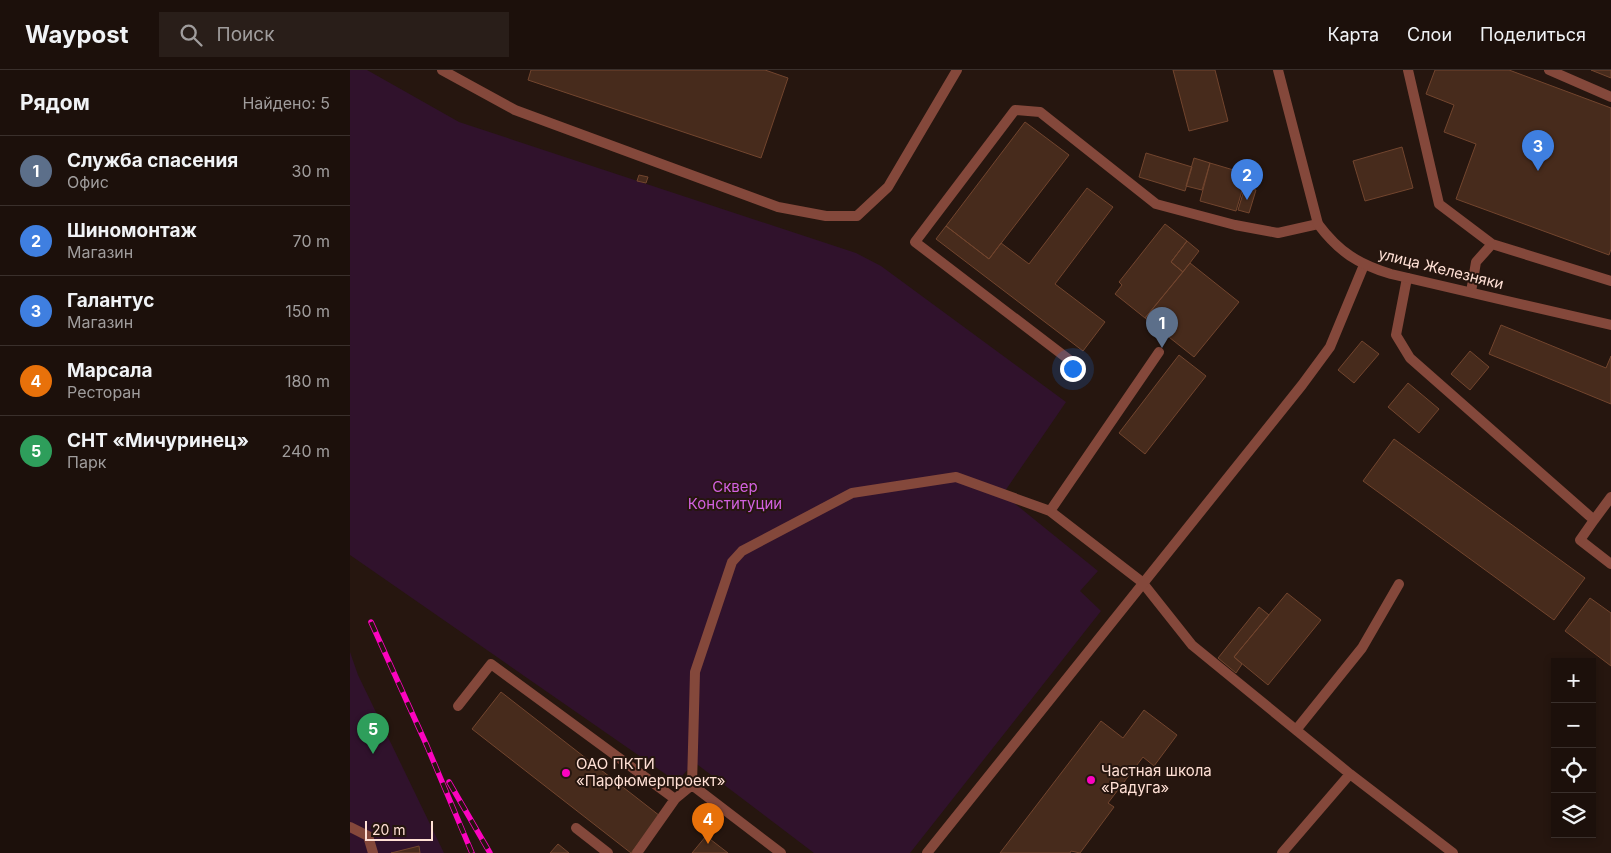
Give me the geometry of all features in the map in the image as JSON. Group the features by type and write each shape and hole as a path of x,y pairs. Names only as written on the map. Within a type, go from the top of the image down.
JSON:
{"street":[{"path":"442,70 515,110 778,207 826,216 856,216 888,187 957,70"},
{"name":"улица Железняки","path":"1278,70 1318,224 1331,242 1364,266 1407,278 1611,325"},
{"path":"1408,70 1439,204 1451,215 1492,244 1611,281"},
{"path":"1549,70 1611,97"},
{"path":"1076,365 915,242 1015,110 1040,112 1156,204 1235,225 1278,233 1318,224"},
{"path":"1470,292 1476,262 1492,244"},
{"path":"927,853 1330,347 1364,266"},
{"path":"1407,278 1396,335 1410,358 1594,520"},
{"path":"1050,510 1160,352"},
{"path":"637,853 675,799 692,785 695,672 732,562 742,551 852,493 956,477 1050,510 1142,582 1192,645 1350,774 1453,853"},
{"path":"1611,498 1580,540 1611,564"},
{"path":"1296,730 1362,648 1399,584"},
{"path":"458,706 490,664 675,799"},
{"path":"1282,853 1350,774"},
{"path":"692,785 781,853"},
{"path":"350,827 368,836 373,853"},
{"path":"576,828 608,853"}],"green space":[{"name":"Сквер Конституции","path":"350,70 367,70 459,122 856,253 881,266 1066,402 1003,494 1098,571 1080,591 1101,611 910,853 814,853 694,762 677,782 350,555"},
{"path":"350,652 358,675 444,853 350,853"}],"building":[{"path":"531,70 765,70 788,78 761,158 528,80"},
{"path":"1173,70 1215,70 1228,121 1189,131"},
{"path":"1435,70 1509,70 1611,108 1611,249 1609,255 1456,199 1476,144 1444,132 1454,105 1426,94"},
{"path":"1591,70 1611,70 1611,78"},
{"path":"1025,122 1069,155 989,259 946,226"},
{"path":"1402,147 1413,188 1365,201 1353,161"},
{"path":"1146,153 1192,167 1185,191 1139,177"},
{"path":"1194,158 1210,163 1202,190 1186,186"},
{"path":"1210,163 1247,174 1236,211 1200,201"},
{"path":"639,175 648,177 646,183 637,181"},
{"path":"1245,187 1256,190 1249,213 1238,210"},
{"path":"1087,188 1113,207 1055,284 1105,322 1083,351 936,239 946,226 989,259 1001,243 1029,264"},
{"path":"1165,224 1187,241 1171,262 1183,272 1145,318 1115,294 1122,285 1119,282"},
{"path":"1187,241 1199,251 1183,272 1171,262"},
{"path":"1190,263 1239,302 1194,357 1145,318"},
{"path":"1501,325 1606,368 1611,356 1611,404 1489,354"},
{"path":"1362,341 1379,354 1354,383 1338,370"},
{"path":"1470,351 1489,367 1470,390 1451,374"},
{"path":"1179,355 1206,376 1145,454 1119,433"},
{"path":"1408,383 1439,409 1419,433 1388,407"},
{"path":"1394,439 1585,578 1554,620 1363,481"},
{"path":"1287,593 1321,620 1268,685 1234,657"},
{"path":"1590,598 1611,613 1611,666 1565,631"},
{"path":"1259,607 1269,615 1234,657 1242,664 1236,673 1218,658"},
{"name":"ОАО ПКТИ «Парфюмерпроект»","path":"501,692 660,816 631,853 472,729"},
{"name":"Частная школа «Радуга»","path":"1144,710 1177,735 1154,766 1143,757 1108,803 1114,807 1080,853 1071,851 1070,853 1000,853 1101,721 1123,738"},
{"path":"706,836 728,853 692,853"},
{"path":"558,844 569,853 550,853"},
{"path":"419,846 420,853 391,853"}],"railway":[{"path":"371,622 427,746 472,853"},
{"path":"449,782 490,853"}],"place":[{"name":"Галантус","path":"1538,171"},
{"name":"Шиномонтаж","path":"1247,200"},
{"name":"Служба спасения","path":"1162,348"},
{"name":"СНТ «Мичуринец»","path":"373,754"},
{"name":"ОАО ПКТИ «Парфюмерпроект»","path":"566,773"},
{"name":"Частная школа «Радуга»","path":"1091,780"},
{"name":"Марсала","path":"708,844"}]}
